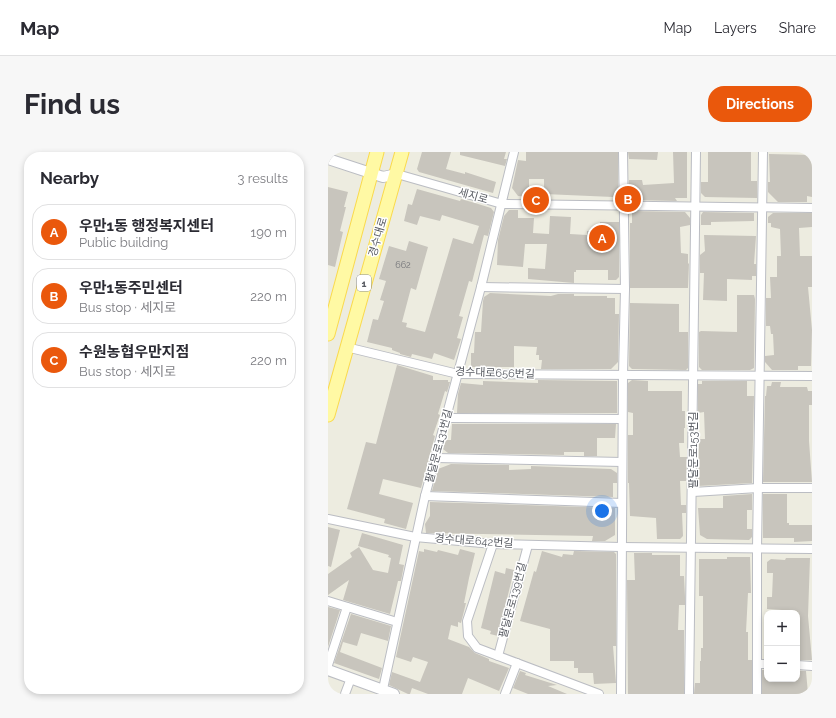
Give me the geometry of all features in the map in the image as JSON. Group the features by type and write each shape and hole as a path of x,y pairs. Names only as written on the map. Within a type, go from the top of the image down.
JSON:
{"main road":[{"name":"경수대로","path":"328,334 332,299 377,152"},
{"name":"경수대로","path":"328,415 402,152"}],"street":[{"name":"팔달문로131번길","path":"383,689 425,496 481,287 514,152"},
{"path":"621,694 622,419 625,289 623,152"},
{"path":"695,205 696,152"},
{"path":"756,694 761,207 763,152"},
{"name":"세지로","path":"328,159 383,177 397,174 502,204 624,207 695,205 812,208"},
{"name":"팔달문로153번길","path":"689,694 693,492 695,205"},
{"path":"481,287 625,289"},
{"name":"경수대로656번길","path":"346,347 458,374 812,376"},
{"path":"447,418 622,419"},
{"path":"436,458 622,462"},
{"path":"693,492 758,488 812,488"},
{"path":"425,496 622,504"},
{"name":"경수대로642번길","path":"328,519 415,537 493,544 812,549"},
{"path":"493,544 467,620 468,636 477,648 599,694"},
{"name":"팔달문로139번길","path":"498,656 528,545"},
{"path":"328,601 397,622"},
{"path":"328,665 347,607"},
{"path":"505,694 517,663"},
{"path":"757,664 764,664"},
{"path":"800,665 812,666"},
{"path":"328,670 394,694"},
{"path":"345,694 351,678"}],"building":[{"path":"422,152 451,152 446,169 465,174 465,172 496,182 493,193 419,172 417,169"},
{"path":"460,152 506,152 504,159 507,159 505,166 460,155"},
{"path":"526,152 618,152 618,192 613,197 544,194 544,179 529,179 529,197 518,196 512,188 518,160 526,161"},
{"path":"628,152 658,152 657,160 629,159"},
{"path":"673,152 687,152 687,198 675,198 677,201 634,200 629,195 629,180 642,180 643,185 674,183"},
{"path":"708,152 751,152 751,181 757,181 757,198 705,197 701,193 701,182 708,182"},
{"path":"769,154 812,155 812,197 807,196 807,202 778,202 768,192 768,182 770,182"},
{"path":"328,187 348,192 340,231 343,232 335,267 328,265"},
{"path":"417,189 460,201 461,199 475,203 491,208 494,212 488,236 484,235 472,282 469,281 459,316 463,317 457,338 461,339 454,360 434,353 432,359 412,354 411,357 400,354 392,350 392,348 367,342 373,319 378,320 384,301 380,300 386,281 379,279 389,246 406,251 409,241 428,247 416,290 411,288 402,322 407,323 406,327 425,332 453,238 473,244 479,226 442,215 440,221 420,216 417,225 404,221 408,204 412,205"},
{"path":"509,210 518,210 518,218 534,218 533,233 549,234 550,216 571,217 570,234 587,235 587,231 600,231 600,222 619,222 619,277 616,280 608,280 608,270 576,270 576,272 574,272 574,283 528,279 528,268 545,269 547,244 525,244 523,267 497,265 498,240 504,216"},
{"path":"632,211 685,212 690,218 690,225 680,227 681,253 688,254 688,288 630,288 630,223 632,223"},
{"path":"703,212 754,213 754,221 711,222 711,225 701,225 701,215"},
{"path":"773,213 812,213 812,227 799,228 800,256 812,256 812,287 808,287 812,330 811,366 798,366 798,370 772,370 765,362 765,356 774,355 773,334 771,334 770,326 766,326 766,298 771,298 770,277 777,277 777,256 781,256 780,229 771,227 771,223 768,223 768,217"},
{"path":"704,235 756,236 754,264 756,264 756,276 752,276 752,280 727,279 727,301 703,300 704,273 700,273 700,255 705,251"},
{"path":"490,293 551,296 558,294 574,294 574,296 607,296 607,298 615,298 615,314 619,314 618,362 611,369 541,369 542,360 539,360 539,355 536,355 537,347 514,346 514,367 471,367 471,353 474,353 475,332 481,332 483,301 484,297"},
{"path":"737,295 754,295 755,299 754,368 750,370 702,370 699,367 699,332 737,332"},
{"path":"630,303 679,304 679,332 688,332 688,368 686,370 632,369 629,366"},
{"path":"397,365 433,376 433,380 448,380 448,382 450,382 447,392 445,391 438,414 440,415 433,435 435,436 421,488 383,479 379,494 413,503 406,529 384,523 385,519 347,509 366,442 376,444"},
{"path":"538,380 617,381 617,413 457,413 458,394 461,383 483,385 483,381 538,383"},
{"path":"632,380 648,381 648,391 682,391 682,411 685,411 685,428 684,443 679,443 680,457 687,457 686,481 680,481 681,505 686,505 686,513 682,513 683,536 680,539 657,539 656,518 630,516 628,435 633,435 633,413 628,412 628,383"},
{"path":"702,381 747,381 747,396 754,396 752,483 698,486 699,439 705,439 704,412 698,413 698,384 702,384"},
{"path":"772,382 781,382 780,387 807,387 808,391 812,391 812,405 809,405 809,441 812,482 763,482 765,396 767,386 771,386"},
{"path":"452,424 616,424 615,438 597,438 597,456 584,456 584,452 564,452 564,455 448,453 443,449 446,440 451,440"},
{"path":"451,464 509,465 509,470 531,469 531,466 611,469 617,473 617,483 613,483 613,497 432,491 438,469"},
{"path":"752,494 752,510 747,510 747,529 752,529 752,537 749,540 707,539 700,535 698,508 723,508 723,496"},
{"path":"763,494 787,494 787,523 789,523 789,525 812,525 812,541 794,542 794,538 763,538"},
{"path":"430,502 615,508 615,535 605,541 592,541 593,536 426,533 425,524 430,516"},
{"path":"328,527 340,530 331,567 328,566"},
{"path":"362,533 403,545 399,564 404,565 401,581 398,581 390,614 343,600 349,580 328,595 328,574 352,557 350,553 359,547 373,570 388,573 391,558 388,557 389,555 358,546"},
{"path":"424,549 437,552 438,550 458,555 460,549 475,553 461,623 458,622 458,627 451,625 448,639 469,647 475,653 489,659 489,661 509,668 499,691 468,678 462,694 428,694 412,688 410,694 408,694 389,685 392,672 420,682 428,662 413,657 411,662 396,657 419,551 424,552"},
{"path":"542,551 562,557 563,554 573,555 574,551 614,552 616,554 616,646 613,646 616,683 594,684 593,673 578,673 578,668 574,668 574,661 550,661 550,629 520,621 534,571 536,572"},
{"path":"634,553 652,553 652,555 680,555 680,576 684,576 685,605 679,605 678,630 684,630 684,694 628,694 627,580 635,580"},
{"path":"727,557 750,557 751,593 748,593 746,632 748,632 748,660 752,660 752,694 694,694 695,683 700,683 701,648 703,648 703,596 699,596 699,559 727,559"},
{"path":"786,558 810,558 808,616 812,660 800,660 800,610 767,609 767,597 772,597 773,573 767,573 767,562 771,559 785,560"},
{"path":"506,568 514,570 498,636 490,634 491,631 481,628 495,571 505,574"},
{"path":"328,607 340,610 328,647"},
{"path":"351,614 391,626 388,641 361,633 357,646 343,642 340,652 382,668 379,679 334,663"},
{"path":"762,670 764,670 764,682 800,682 800,671 806,671 808,694 762,694"},
{"path":"520,671 526,673 525,675 557,685 548,686 567,694 528,694 513,688"}],"place":[{"name":"우만1동주민센터","path":"628,199"},
{"name":"수원농협우만지점","path":"536,200"},
{"name":"우만1동 행정복지센터","path":"602,238"}]}
